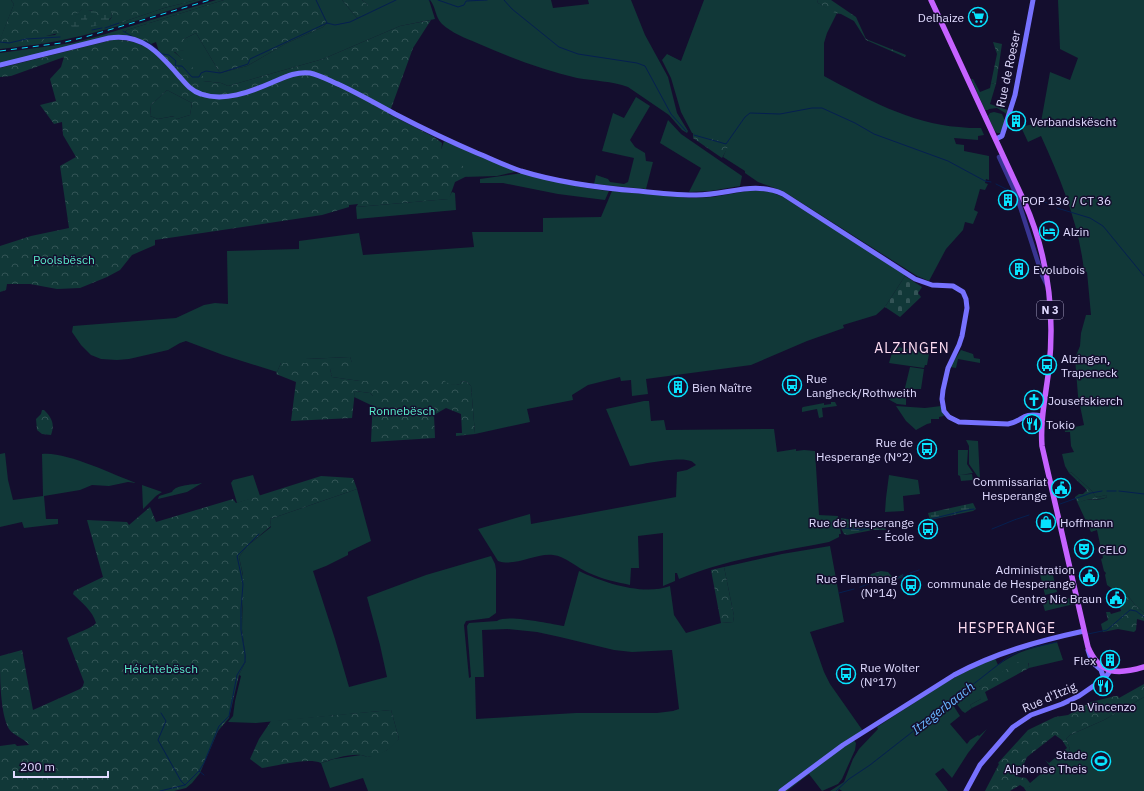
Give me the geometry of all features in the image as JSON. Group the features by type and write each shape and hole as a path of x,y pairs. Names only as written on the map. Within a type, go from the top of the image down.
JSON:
{"main road":[{"name":"N 3","path":"931,0 1027,207 1038,239 1044,262 1050,316 1050,355 1042,416 1042,452 1088,647 1096,661 1108,670"},
{"name":"Rue de Roeser","path":"996,139 1002,136 1013,103 1033,0"},
{"path":"0,65 109,38 121,37 137,40 153,49 189,87 209,96 231,96 245,93 292,75 310,73 363,96 443,139 521,171 558,181 592,187 678,195 709,194 751,188 770,189 783,194 920,281 932,285 953,286 959,288 964,294 967,302 962,336 948,368 942,392 942,406 949,417 959,422 1008,424 1028,414 1042,416"},
{"path":"781,791 843,745 954,675 971,666 992,656 1021,647 1084,631"},
{"path":"1088,647 1092,662 1101,670 1101,679"},
{"path":"1101,679 1108,670 1125,672 1144,666"},
{"name":"Rue d'Itzig","path":"966,791 980,765 1013,727 1032,715 1071,700 1101,679"}],"street":[{"name":"N 3","path":"998,157 1016,194 1042,275 1048,288"},
{"path":"1031,241 1038,239"}],"green space":[{"path":"0,0 11,0 14,4 0,40"},
{"path":"11,0 196,0 164,8 111,26 109,21 112,17 111,10 108,14 104,15 101,13 99,18 92,10 87,11 82,9 75,16 76,21 70,25 68,24 67,31 46,36 41,44 0,49 0,39 14,4"},
{"path":"196,0 202,0 102,31 41,44 45,36 55,35 82,9 108,14 111,26 164,8"},
{"path":"216,0 224,0 127,30 125,32 133,37 119,35 0,63 0,53 72,43"},
{"name":"Poolsbësch","path":"224,0 316,0 327,23 323,27 285,44 247,66 220,73 196,33 184,39 185,50 174,52 204,77 203,81 221,83 228,86 323,59 400,26 431,20 413,48 389,114 434,137 442,143 441,153 468,169 467,176 455,182 449,199 356,207 358,204 349,205 349,207 322,215 155,240 155,245 132,255 120,270 80,288 57,289 30,284 7,284 6,290 0,292 0,246 31,236 69,228 60,166 76,157 63,135 62,122 54,124 40,105 56,101 50,79 61,67 64,57 11,76 0,77 0,68 112,40 132,42 160,55 156,42 151,44 125,33 127,30","holes":["167,90 192,103 190,115 177,119 175,116 158,119 150,116 151,105"]},
{"path":"316,0 342,0 357,18 368,5 362,0 429,0 435,19 400,26 323,59 228,86 221,83 203,81 174,51 184,50 184,39 196,33 220,73 247,66 285,44 323,27 327,23"},
{"path":"342,0 362,0 368,5 365,14 357,18"},
{"path":"430,0 551,0 553,8 589,4 588,0 631,0 645,35 668,77 677,113 688,131 687,133 682,130 669,115 628,87 609,82 577,78 539,67 459,35 442,24"},
{"path":"704,0 817,0 818,3 837,13 827,33 824,43 824,76 889,109 923,121 964,128 981,128 984,135 978,136 978,140 954,138 956,144 964,145 964,151 989,156 989,180 986,179 985,183 988,184 985,190 980,189 974,210 978,212 973,224 965,222 963,230 946,249 929,281 917,276 783,191 758,182 745,173 745,171 723,157 728,145 692,133 681,112 671,78 662,60 667,54 681,61"},
{"path":"817,0 831,0 856,17 866,39 906,55 905,57 866,40 854,21 841,14 835,13 818,3"},
{"path":"1058,0 1144,0 1144,613 1135,605 1126,593 1121,595 1107,585 1106,573 1104,571 1101,559 1103,558 1097,530 1091,532 1079,506 1081,505 1080,502 1101,499 1107,497 1106,495 1098,497 1095,496 1092,491 1071,472 1069,473 1065,466 1062,454 1074,452 1071,446 1070,432 1065,432 1064,426 1075,427 1084,425 1078,396 1075,358 1080,346 1081,333 1086,315 1091,315 1087,272 1084,271 1078,236 1068,202 1041,136 1028,142 1021,127 1041,122 1050,72 1070,80 1078,58 1060,49"},
{"path":"82,9 87,11 94,10 94,14 99,18 101,17 99,14 101,13 104,15 112,9 115,12 111,13 112,17 105,23 91,27 89,23 93,23 95,17 91,13 88,13 87,20 82,26 73,28 70,25 76,21 75,16"},
{"path":"993,42 1002,44 996,84 991,83 997,54"},
{"path":"971,79 973,79 980,92 990,88 991,83 996,84 990,104 1008,110 1007,114 997,108 985,110"},
{"path":"167,90 192,103 190,115 177,119 174,116 158,119 150,116 151,105"},
{"path":"636,97 650,106 630,140 635,147 645,153 646,161 653,162 646,189 594,184 596,175 608,179 610,182 624,184 628,182 634,158 602,151 613,113 624,118"},
{"path":"994,112 1002,114 1005,121 1001,133 997,133 994,130 988,116 990,113"},
{"path":"668,120 681,134 742,176 740,186 710,191 689,192 701,168 660,143"},
{"path":"693,133 724,142 729,145 722,158 693,138"},
{"path":"444,141 516,171 497,176 463,177 467,176 440,153"},
{"path":"523,173 565,184 609,191 605,200 558,194 503,183 480,183 480,179"},
{"path":"753,190 771,192 783,197 903,273 905,276 885,307 876,315 843,325 844,328 807,341 751,365 646,379 648,394 632,396 631,380 621,381 620,377 588,385 572,395 573,400 527,409 530,422 475,434 471,386 467,382 462,381 460,384 456,385 360,381 332,377 330,369 352,363 350,357 306,359 307,363 281,363 277,372 223,355 186,341 168,350 129,359 101,359 91,355 81,345 72,332 73,326 176,318 204,305 215,303 228,304 227,251 299,249 299,241 359,233 363,255 474,247 472,232 543,232 543,218 601,217 612,191 691,198 713,197"},
{"path":"452,192 455,193 456,210 357,219 356,207 448,199"},
{"path":"905,276 922,287 918,293 921,297 900,317 885,307"},
{"path":"894,346 929,354 927,365 925,365 924,368 889,363"},
{"path":"961,350 973,354 974,358 980,359 980,363 958,359 956,368 950,367"},
{"name":"Ronnebësch","path":"350,357 354,368 330,369 332,377 360,381 444,380 449,384 460,384 462,381 467,382 471,386 475,434 456,436 456,433 462,433 461,414 446,408 434,415 435,438 371,442 373,396 370,393 355,391 352,418 291,421 296,382 276,374 281,363 306,363 306,359"},
{"path":"910,367 924,369 921,389 906,389 906,405 897,404 888,399 903,396"},
{"path":"355,391 370,393 373,396 373,406 354,397"},
{"path":"649,401 651,421 664,420 666,430 774,429 777,452 796,449 796,451 815,451 819,515 838,516 841,534 839,534 839,537 829,542 734,561 679,579 677,573 675,573 675,581 663,586 663,533 638,536 639,568 631,568 630,585 594,575 558,556 553,555 539,556 512,562 498,561 478,529 530,514 531,524 676,497 677,472 687,470 696,465 691,461 679,459 630,466 606,409"},
{"path":"831,402 835,402 837,406 822,408 823,417 819,418 817,409 802,412 803,407 824,403 824,405 831,404"},
{"path":"896,406 925,408 941,406 944,416 939,417 939,419 931,419 931,423 916,430 906,421"},
{"path":"42,410 47,413 52,421 53,428 51,435 42,434 37,430 36,419 41,414"},
{"path":"966,440 978,441 980,480 969,464 969,446"},
{"path":"958,450 968,450 967,464 973,473 960,475 972,474 973,480 961,481 960,476 958,475"},
{"path":"5,453 8,480 13,500 43,496 42,454 52,454 76,459 136,483 128,482 109,486 92,485 80,490 44,496 46,519 58,519 58,524 24,528 22,522 0,527 0,454"},
{"path":"1071,472 1092,491 1095,496 1098,497 1106,495 1107,497 1084,501 1081,502 1081,506 1079,506 1075,497 1079,494 1083,494 1087,490 1069,473"},
{"path":"253,475 260,496 237,503 231,483 233,480"},
{"path":"889,475 918,480 920,494 903,496 904,511 885,512"},
{"name":"Héichtebësch","path":"321,476 353,478 357,489 270,519 271,526 247,546 239,557 245,586 242,608 242,629 246,661 239,675 229,718 218,731 200,773 192,783 186,788 174,791 0,791 0,746 15,744 17,746 29,745 9,729 6,722 1,694 0,656 22,650 33,710 80,689 83,686 84,682 67,638 96,623 90,611 73,594 74,591 103,577 87,520 127,522 129,525 150,507 156,522 233,499 236,503"},
{"path":"202,483 187,492 158,499 159,496 172,492 174,489 186,485"},
{"path":"142,485 162,492 143,509"},
{"path":"357,489 371,541 348,552 348,555 313,571 349,687 387,677 367,597 426,575 491,556 495,564 496,613 489,618 466,621 464,625 469,678 471,677 467,626 469,623 497,621 502,619 519,619 564,626 579,571 612,584 636,589 660,589 670,586 674,615 686,633 721,623 733,622 734,616 724,567 782,554 830,546 844,622 810,632 824,672 830,684 863,731 852,738 856,743 855,750 842,779 838,784 822,791 809,774 787,791 368,791 363,778 330,788 321,763 334,759 361,755 368,757 378,754 387,750 399,739 391,710 256,723 228,722 233,716 241,676 239,675 246,661 242,629 243,575 239,557 247,546 271,527 270,519","holes":["507,629 537,632 614,650 632,652 672,650 679,709 657,713 576,713 476,719 475,677 484,677 482,630"]},
{"path":"973,503 976,509 973,511 930,520 928,513"},
{"path":"841,518 871,523 883,522 886,530 873,530 847,535 844,534 841,528"},
{"path":"724,567 734,616 733,622 721,623 711,570"},
{"path":"1051,567 1057,592 1045,595 1039,570"},
{"path":"881,571 888,572 894,579 903,574 903,577 890,582 884,580 870,583 869,579 871,574"},
{"path":"1126,593 1135,605 1144,613 1144,621 1137,619 1136,630 1134,632 1118,629 1103,632 1101,624 1108,620 1106,612 1110,612 1111,614 1121,611 1119,604 1124,603 1122,594"},
{"path":"1072,598 1074,604 1045,611 1043,604 1045,604 1047,600"},
{"path":"1057,642 1063,660 1029,668 1029,663 979,687 981,699 970,705 972,708 965,713 956,703 953,705 960,716 950,724 967,744 970,740 978,735 979,736 987,729 968,753 952,778 943,768 935,774 948,791 842,791 839,789 838,791 830,791 844,782 853,759 859,749 878,729 877,727 963,673 995,658 998,665 1020,653"},
{"path":"1024,658 1028,660 1029,668 985,692 988,700 972,708 970,705 981,699 977,691 979,687"},
{"path":"1144,684 1144,697 1104,720 1070,735 1066,739 1070,749 1057,760 1055,758 1067,748 1062,740 1055,735 1027,757 1018,777 1026,778 1030,783 1030,786 1026,789 1020,785 1010,791 985,791 999,764 998,763 1028,730 1055,717 1068,715 1091,702 1115,696 1118,696 1119,698"},
{"path":"1144,697 1144,791 1026,791 1024,788 1030,786 1030,783 1050,766 1045,760 1049,763 1055,758 1057,760 1070,749 1066,739 1070,735 1104,720"},
{"path":"391,710 399,739 389,749 380,754 371,757 351,755 321,763 315,761 292,762 262,768 250,759 259,739 271,721"}],"waterway":[{"path":"316,0 327,23"},
{"path":"160,52 162,54 169,55 176,61 175,66 182,66 192,77 199,77 201,73 206,71 220,73 248,64 250,59 327,23 335,25 350,22 396,0"},
{"path":"438,0 458,7 464,5 466,1 487,0"},
{"path":"504,0 512,9 559,47 578,54 637,63 645,66 671,114 686,131"},
{"path":"105,28 119,23"},
{"path":"92,30 102,28"},
{"path":"123,31 133,37"},
{"path":"0,42 9,43 26,39 60,37"},
{"path":"143,41 148,42 158,50"},
{"path":"694,135 726,144 745,117 750,113 780,114 812,108 822,108 855,123 874,134 948,161 985,181 991,182"},
{"path":"996,184 1012,192"},
{"path":"1028,197 1047,203"},
{"path":"1057,208 1090,218 1103,226 1144,276"},
{"path":"1060,504 1091,493 1102,491"},
{"path":"1107,491 1116,491"},
{"path":"1119,491 1144,494"},
{"path":"931,519 974,509"},
{"path":"992,529 1029,515"},
{"path":"832,523 844,528 862,530 879,525 915,523"},
{"path":"199,771 204,763 219,726 229,716 237,675 245,662 241,630 243,584 237,556 259,534"},
{"path":"910,573 919,570"},
{"path":"860,587 885,578 895,579 904,575"},
{"path":"839,593 854,589"},
{"name":"Itzegerbaach","path":"1088,634 1107,630 1130,610 1136,611 1144,617"},
{"name":"Itzegerbaach","path":"836,791 849,779 870,765 1008,657 1022,650 1057,642"},
{"path":"161,713 166,721 158,740 181,781 185,785 199,771 204,775"},
{"path":"160,791 185,785"}],"railway":[{"path":"0,51 61,43 210,0"}],"place":[{"name":"Delhaize","path":"978,17"},
{"name":"Verbandskëscht","path":"1016,121"},
{"name":"POP 136 / CT 36","path":"1008,200"},
{"name":"Alzin","path":"1049,231"},
{"name":"Evolubois","path":"1019,269"},
{"name":"Alzingen, Trapeneck","path":"1047,365"},
{"name":"Rue Langheck/Rothweith","path":"792,385"},
{"name":"Bien Naître","path":"678,387"},
{"name":"Jousefskierch","path":"1034,400"},
{"name":"Tokio","path":"1032,424"},
{"name":"Rue de Hesperange (N°2)","path":"927,449"},
{"name":"Commissariat Hesperange","path":"1061,488"},
{"name":"Hoffmann","path":"1046,522"},
{"name":"Rue de Hesperange - École","path":"928,529"},
{"name":"CELO","path":"1084,549"},
{"name":"Administration communale de Hesperange","path":"1089,576"},
{"name":"Rue Flammang (N°14)","path":"911,585"},
{"name":"Centre Nic Braun","path":"1116,598"},
{"name":"Flex","path":"1110,660"},
{"name":"Rue Wolter (N°17)","path":"846,674"},
{"name":"Da Vincenzo","path":"1103,686"},
{"name":"Stade Alphonse Theis","path":"1101,761"}],"district":[{"name":"ALZINGEN","path":"912,348"},
{"name":"HESPERANGE","path":"1007,628"}]}
